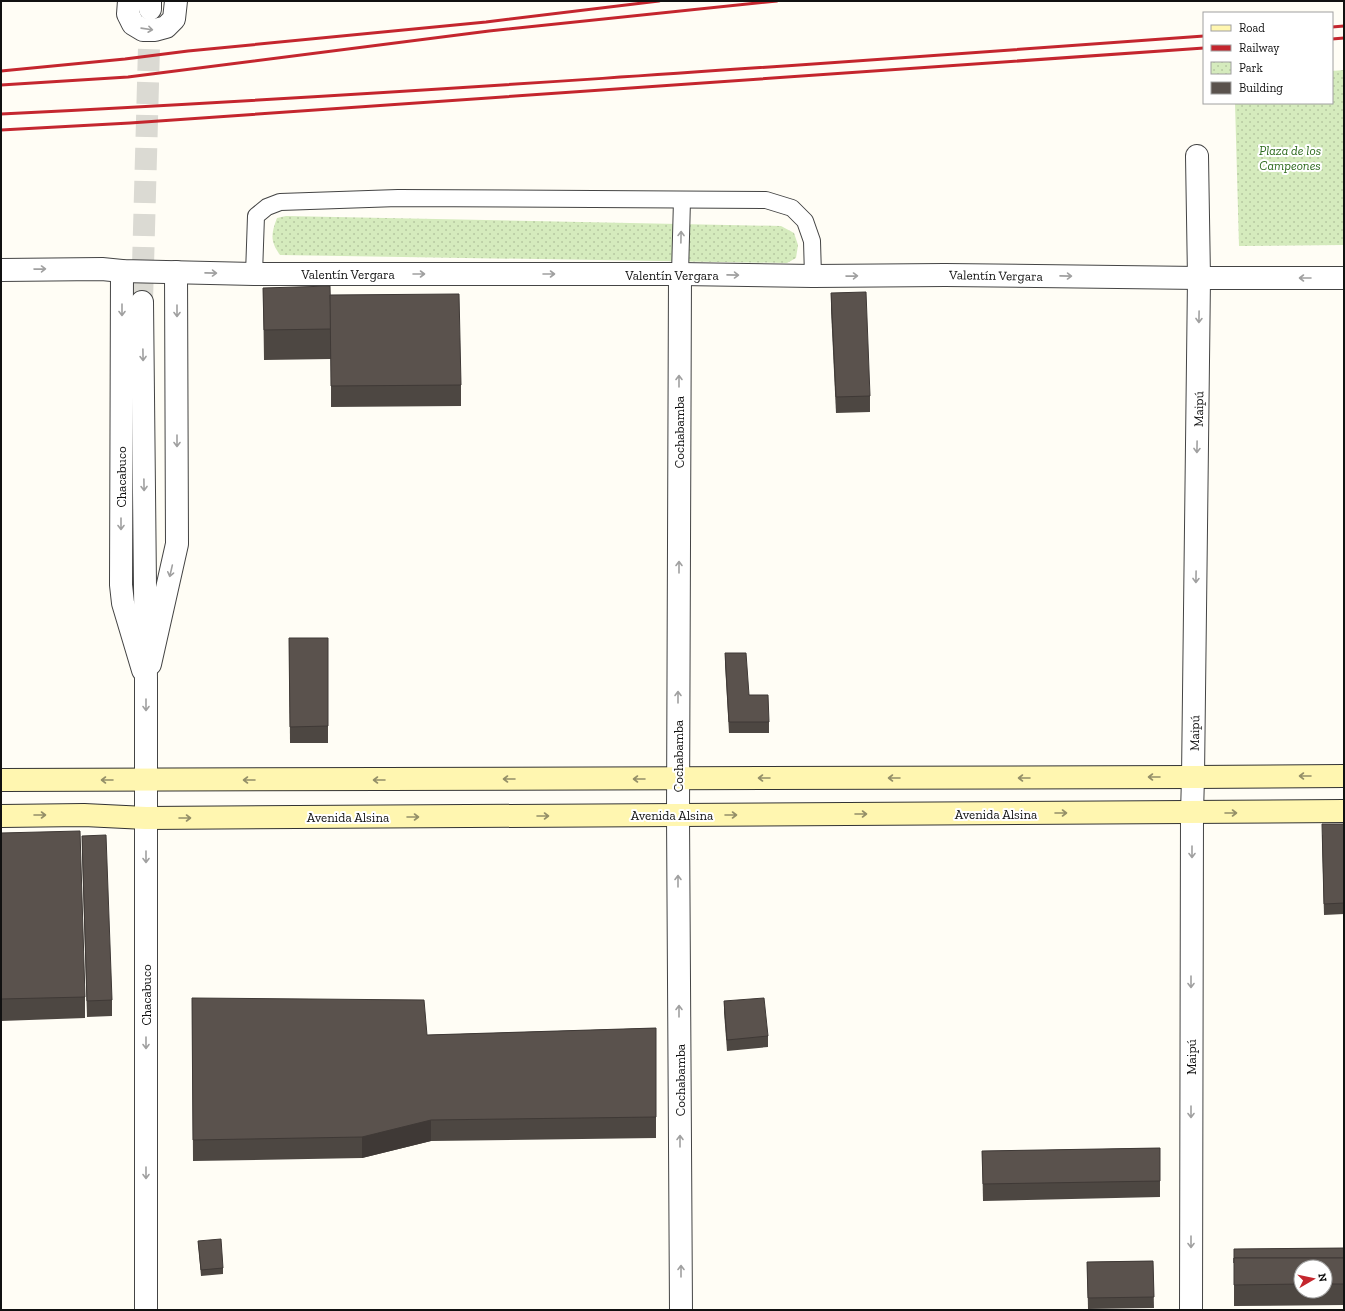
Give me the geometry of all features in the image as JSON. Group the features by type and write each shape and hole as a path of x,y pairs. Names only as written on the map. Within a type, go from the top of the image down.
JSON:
{"main road":[{"path":"1,780 146,781 1344,776"},
{"name":"Avenida Alsina","path":"1,816 84,815 146,818 1344,811"}],"street":[{"path":"129,1 128,14 133,24 143,30 155,30 166,27 174,19 176,1"},
{"name":"Maipú","path":"1191,1310 1192,813 1199,278 1197,156"},
{"name":"Valentín Vergara","path":"1,270 102,269 122,271 254,274 680,274 813,276 945,274 1199,278 1344,278"},
{"name":"Chacabuco","path":"122,271 121,585 123,603 146,680"},
{"name":"Chacabuco","path":"146,680 177,544 176,272"},
{"name":"Cochabamba","path":"680,274 678,815 681,1310"},
{"name":"Chacabuco","path":"142,302 146,680 146,1310"}],"lane":[{"path":"254,274 256,216 267,207 280,202 398,198 766,200 792,208 805,221 812,241 813,276"},
{"path":"680,274 682,200"}],"green space":[{"name":"Plaza de los Campeones","path":"1344,70 1344,245 1239,246 1235,104 1333,104 1333,71"},
{"path":"286,216 781,226 794,233 798,245 796,258 787,263 280,255 274,246 272,237 277,218"}],"building":[{"path":"330,286 331,329 264,330 263,288"},
{"path":"866,292 870,396 836,397 831,293"},
{"path":"459,294 461,385 331,386 330,295"},
{"path":"289,638 328,638 328,726 290,727"},
{"path":"725,653 746,653 749,695 768,695 769,722 729,722"},
{"path":"1322,824 1344,824 1344,903 1324,904"},
{"path":"80,831 85,997 1,999 1,833"},
{"path":"106,835 112,1000 87,1001 82,836"},
{"path":"192,998 424,1000 427,1035 656,1028 656,1117 431,1120 362,1137 193,1140"},
{"path":"764,998 768,1036 727,1040 724,1001"},
{"path":"1160,1148 1160,1181 983,1184 982,1151"},
{"path":"221,1239 223,1268 201,1270 198,1241"},
{"path":"1344,1248 1344,1258 1234,1258 1234,1249"},
{"path":"1234,1258 1344,1258 1344,1284 1333,1284 1333,1259 1293,1259 1293,1284 1234,1285"},
{"path":"1153,1261 1154,1297 1088,1298 1087,1262"}],"tunnel":[{"path":"142,302 150,11"}],"railway":[{"path":"1,71 486,22 659,1"},
{"path":"1,85 128,77 489,31 777,1"},
{"path":"1333,27 1344,26"},
{"path":"1,114 452,88 1203,36"},
{"path":"1333,39 1344,38"},
{"path":"1,130 130,123 1203,48"}]}
